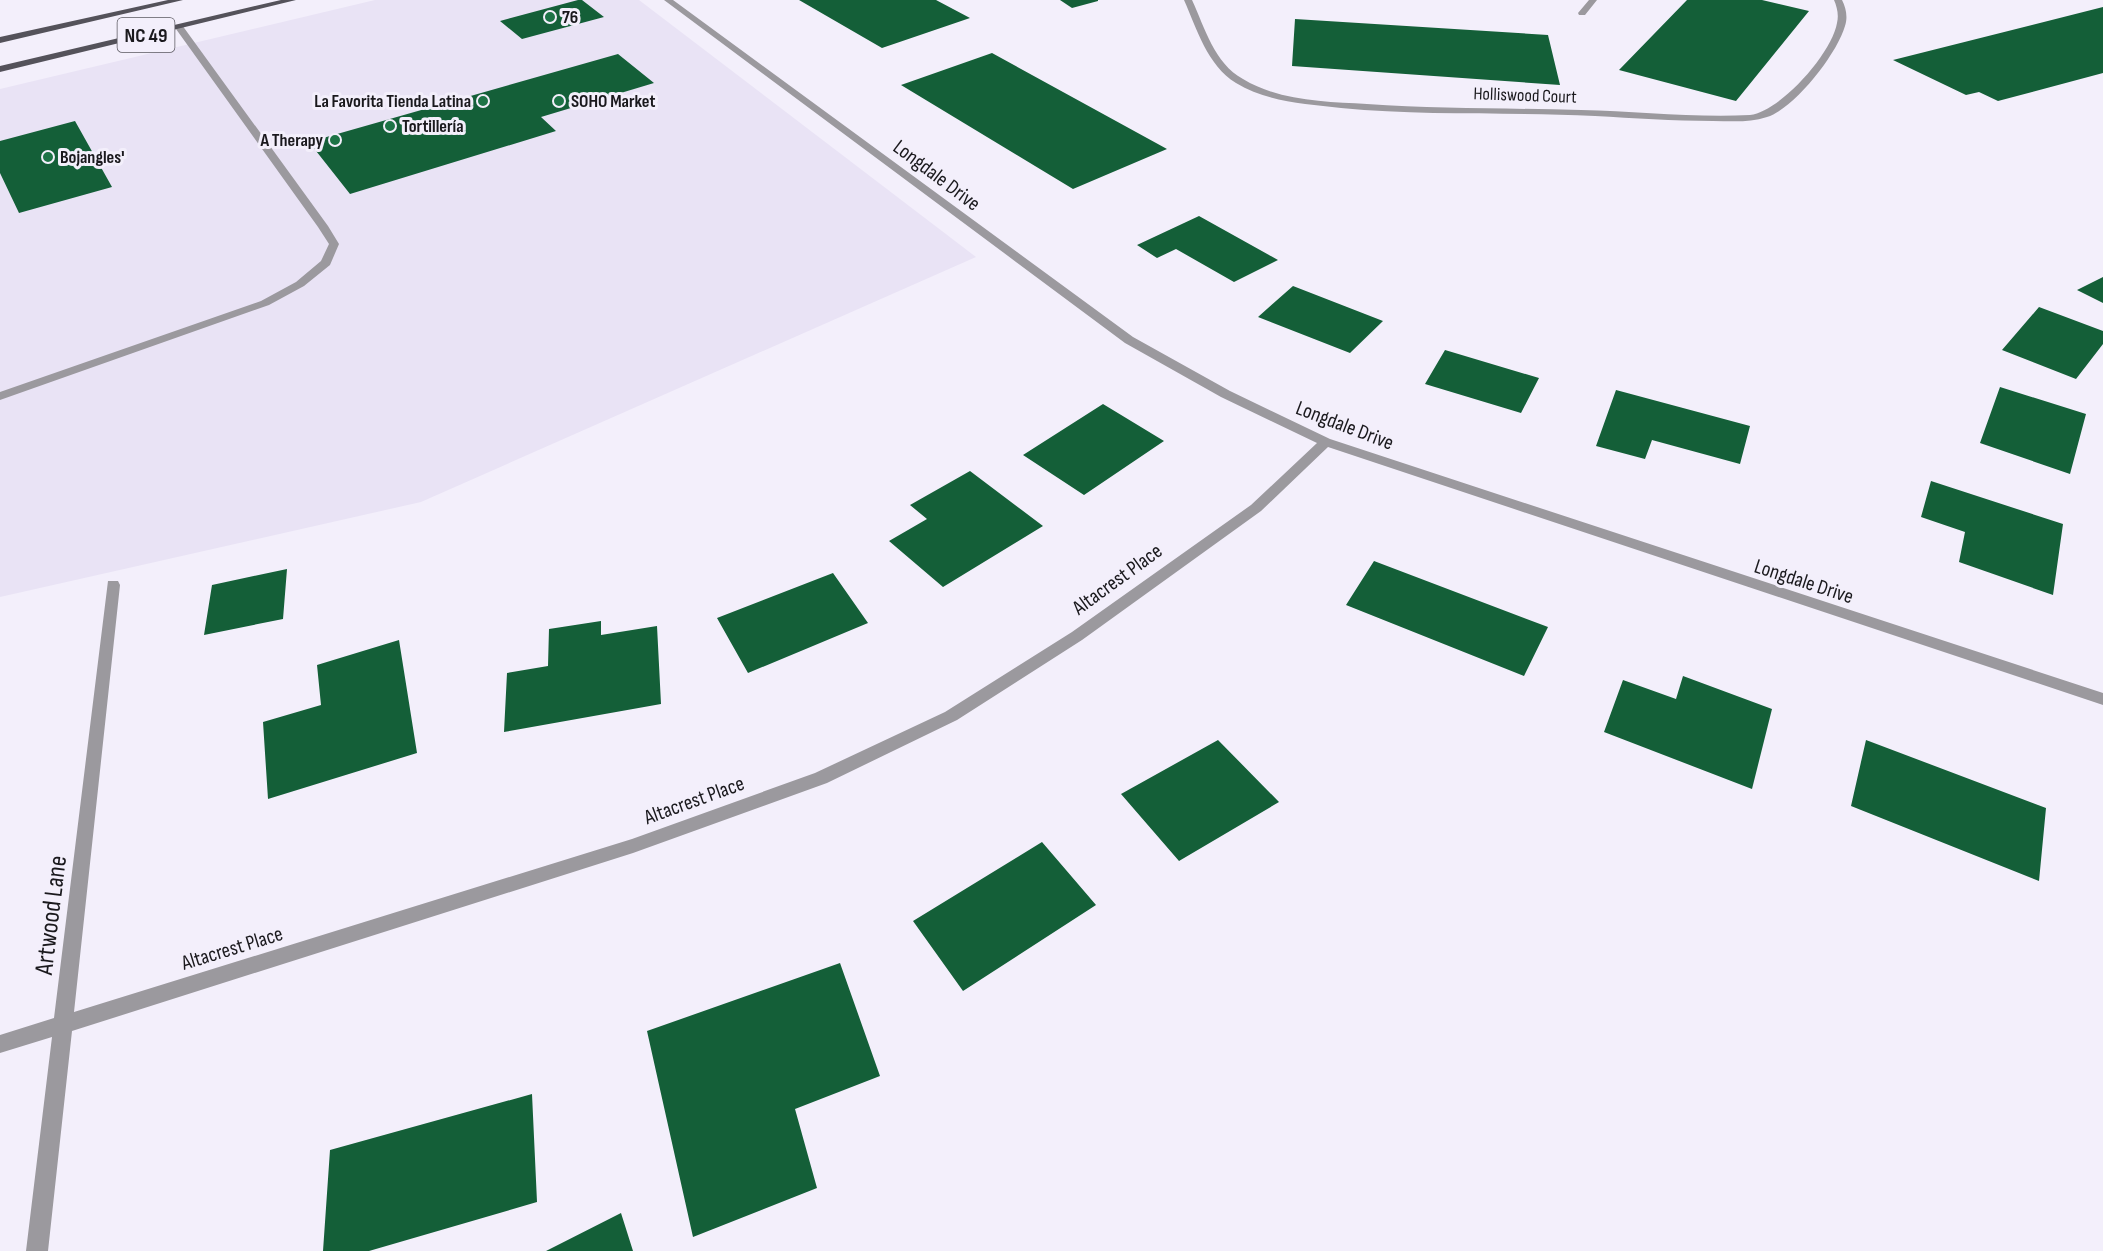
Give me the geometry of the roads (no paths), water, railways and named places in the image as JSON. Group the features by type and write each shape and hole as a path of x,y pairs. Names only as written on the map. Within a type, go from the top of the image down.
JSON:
{"main road":[{"name":"NC 49","path":"0,40 178,0"},
{"name":"NC 49","path":"0,69 292,0"}],"street":[{"name":"Longdale Drive","path":"668,0 1129,340 1185,372 1325,442 2103,699"},
{"name":"Holliswood Court","path":"1188,0 1211,50 1222,67 1237,80 1288,98 1320,104 1677,118 1742,118 1769,114 1787,102 1809,76 1840,30 1843,15 1839,0"},
{"path":"1582,13 1593,0"},
{"path":"0,396 266,303 300,284 326,263 334,244 323,226 179,27"},
{"name":"Altacrest Place","path":"0,1044 633,846 821,777 951,716 1077,636 1256,507 1308,461 1325,442"},
{"name":"Artwood Lane","path":"37,1251 113,585"}],"place":[{"name":"76","path":"550,17"},
{"name":"La Favorita Tienda Latina","path":"483,101"},
{"name":"SOHO Market","path":"559,101"},
{"name":"Tortillería","path":"390,126"},
{"name":"A Therapy","path":"335,140"},
{"name":"Bojangles'","path":"48,157"}]}
